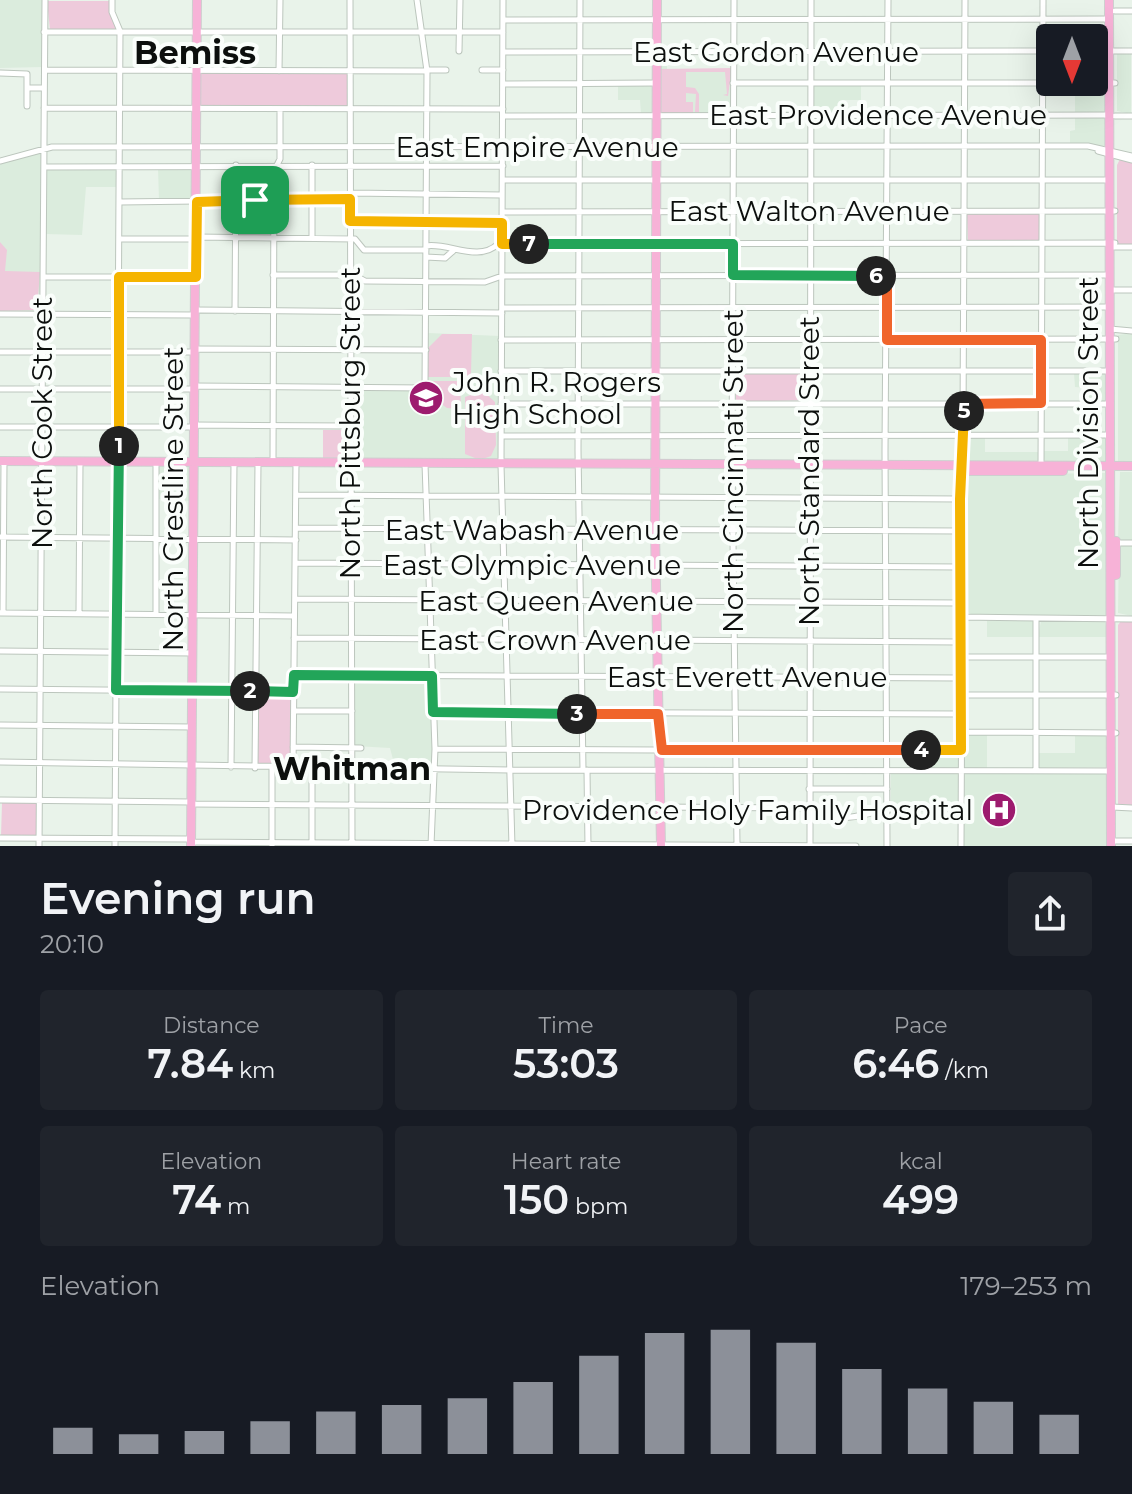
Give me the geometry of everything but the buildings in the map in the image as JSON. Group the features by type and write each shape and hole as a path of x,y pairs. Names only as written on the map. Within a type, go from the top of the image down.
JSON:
{"main road":[{"name":"North Crestline Street","path":"191,842 197,0"},
{"path":"657,0 655,531 661,846"},
{"name":"North Division Street","path":"1112,0 1113,844"},
{"name":"North Division Street","path":"1112,15 1115,33 1112,51"},
{"name":"North Division Street","path":"1112,153 1110,180 1113,211"},
{"name":"North Division Street","path":"1113,245 1110,275 1113,290 1110,307 1113,335 1110,355 1113,371 1110,404 1113,469"},
{"path":"2,461 1132,468"},
{"path":"963,468 1041,466 1113,469"},
{"name":"North Division Street","path":"1113,619 1113,695"}],"street":[{"name":"North Cook Street","path":"39,846 45,0"},
{"path":"112,0 112,12 120,31 115,842"},
{"path":"279,71 280,0"},
{"name":"North Pittsburg Street","path":"350,0 352,845"},
{"path":"0,389 425,388 427,70 426,51 419,32 417,0"},
{"path":"459,51 460,0"},
{"path":"503,0 501,465 512,846"},
{"path":"580,0 579,602 588,846"},
{"name":"North Cincinnati Street","path":"734,0 732,531 737,845"},
{"name":"North Standard Street","path":"810,846 811,0"},
{"path":"887,846 888,0"},
{"path":"961,846 960,499 964,435 965,0"},
{"path":"1043,0 1043,24"},
{"path":"503,20 1043,19 1132,11"},
{"path":"44,32 503,32"},
{"name":"East Gordon Avenue","path":"503,52 1036,51"},
{"path":"1108,51 1132,51"},
{"path":"45,70 446,70"},
{"path":"482,70 503,70"},
{"path":"0,73 26,73 27,106"},
{"path":"503,84 656,83"},
{"path":"733,83 1036,83"},
{"path":"27,88 44,88"},
{"path":"1041,466 1042,96"},
{"name":"East Providence Avenue","path":"44,108 426,109 579,116 1132,116"},
{"path":"273,463 274,199 280,147 280,109"},
{"name":"East Empire Avenue","path":"0,161 44,147 1042,147 1077,148 1132,158"},
{"path":"235,311 236,165"},
{"path":"312,165 312,238"},
{"path":"44,167 503,166"},
{"path":"503,180 1110,180"},
{"path":"120,202 312,199 426,193 502,195"},
{"name":"East Walton Avenue","path":"502,212 1113,211"},
{"path":"350,221 502,223"},
{"path":"120,239 350,239 357,241 364,250 426,251 445,258 453,251"},
{"path":"426,251 443,244 453,251 487,251 502,244 656,243 1042,243 1132,247"},
{"path":"273,275 350,275 365,281 489,282 502,276 578,275 1110,275"},
{"path":"44,277 196,277"},
{"path":"1113,290 1132,290"},
{"path":"0,314 426,312 578,307 1110,307"},
{"path":"501,340 1041,340 1132,331"},
{"path":"0,352 426,350"},
{"path":"501,371 1113,371"},
{"path":"501,404 1110,404"},
{"path":"0,427 349,426"},
{"path":"501,436 1110,435"},
{"path":"2,461 2,613 294,616"},
{"path":"79,614 80,462"},
{"path":"156,462 156,614"},
{"path":"231,767 234,463"},
{"path":"255,768 258,463"},
{"path":"293,768 296,463"},
{"path":"425,464 435,749 431,845"},
{"path":"296,495 960,499"},
{"name":"East Wabash Avenue","path":"296,528 960,531"},
{"path":"2,537 296,540"},
{"path":"1113,543 1132,543"},
{"name":"East Olympic Avenue","path":"296,563 960,567"},
{"name":"East Queen Avenue","path":"295,599 733,603 960,601"},
{"path":"960,601 965,612 973,618"},
{"path":"960,619 1132,619"},
{"path":"1036,619 1036,771"},
{"name":"East Crown Avenue","path":"294,638 960,642"},
{"path":"0,651 193,653"},
{"path":"960,657 1111,657"},
{"name":"East Everett Avenue","path":"294,675 960,678"},
{"path":"0,689 293,692"},
{"path":"960,695 1113,695"},
{"path":"294,711 352,711"},
{"path":"433,712 961,714"},
{"path":"0,725 193,727"},
{"path":"961,732 1113,733"},
{"path":"293,747 361,748"},
{"path":"435,749 961,750"},
{"path":"0,762 255,768 1113,771"},
{"path":"272,768 272,844"},
{"path":"312,768 312,844"},
{"path":"809,789 887,789"},
{"path":"0,800 809,809 836,818 863,818 887,810 961,809"},
{"path":"1113,808 1132,808"},
{"path":"0,838 352,845 856,846"},
{"path":"1113,844 1132,841"}],"shaded area":[{"path":"0,0 43,0 43,67 0,68"},
{"path":"47,1 111,1 117,29 50,30"},
{"path":"660,54 667,54 667,69 732,69 732,113 660,114"},
{"path":"1117,54 1131,54 1131,114 1117,111"},
{"path":"732,68 728,96 723,95 727,94 725,72 686,72 686,87 695,88 699,94 699,112 695,112 696,94 686,93 686,102 693,102 693,113 661,113 660,69"},
{"path":"347,72 348,106 201,105 201,73"},
{"path":"618,85 654,86 654,113 641,114 640,100 618,100"},
{"path":"814,85 861,85 861,100 843,100 843,114 814,114"},
{"path":"1075,96 1107,96 1107,113 1075,114"},
{"path":"1075,117 1107,118 1106,146 1070,145 1070,131 1075,130"},
{"path":"43,152 41,312 0,312 0,164"},
{"path":"1120,159 1132,161 1132,245 1117,244 1117,165"},
{"path":"47,168 118,168 118,187 86,187 82,235 45,234"},
{"path":"158,168 194,170 192,200 159,200"},
{"path":"967,213 1039,213 1040,241 968,242"},
{"path":"0,242 7,250 5,271 40,272 37,310 0,311"},
{"name":"John R. Rogers High School","path":"428,333 500,336 500,461 353,461 352,391 426,389"},
{"path":"1132,333 1132,465 1118,461 1118,335"},
{"path":"442,334 472,334 471,373 468,377 428,377 428,348"},
{"path":"736,373 807,373 808,400 736,402"},
{"path":"1074,373 1107,374 1108,401 1086,402 1086,388 1075,387"},
{"path":"432,381 460,381 461,409 447,408 437,401"},
{"path":"483,391 495,402 496,445 491,456 480,460 465,454 465,397"},
{"path":"323,430 346,430 346,459 323,459"},
{"path":"1068,437 1106,438 1107,462 1043,463 1043,451 1068,451"},
{"path":"967,438 985,438 985,452 1039,452 1039,463 967,464"},
{"path":"190,466 193,501 159,499 159,467"},
{"path":"1120,472 1132,472 1132,542 1118,540"},
{"path":"1105,473 1106,615 973,615 965,611 966,475"},
{"path":"1119,545 1132,545 1132,616 1118,613"},
{"path":"987,621 1033,621 1034,637 987,637"},
{"path":"1041,621 1105,622 1108,637 1038,637"},
{"path":"1121,621 1132,621 1132,805 1118,804 1118,625"},
{"path":"353,679 431,679 434,752 431,767 395,767 390,748 355,746"},
{"path":"257,694 292,695 291,765 257,764"},
{"path":"964,734 987,734 987,769 963,768"},
{"path":"1075,735 1107,735 1108,767 1038,768 1039,753 1075,753"},
{"path":"912,752 958,752 959,767 912,769"},
{"path":"891,773 958,773 959,806 891,807"},
{"path":"965,773 1108,773 1109,846 963,846"},
{"path":"2,803 37,803 37,836 1,836"}],"place":[{"name":"John R. Rogers High School","path":"426,398"},
{"name":"Providence Holy Family Hospital","path":"999,810"}],"district":[{"name":"Bemiss","path":"195,53"},
{"name":"Whitman","path":"352,769"}],"route":[{"path":"350,199 350,221 502,223 502,244 733,244 733,275 887,276 887,340 1041,340 1041,403 964,404 964,466 960,484 961,750 662,750 658,714 433,712 432,676 294,675 293,692 116,690 119,277 196,277 197,202 255,200 350,199"}]}
